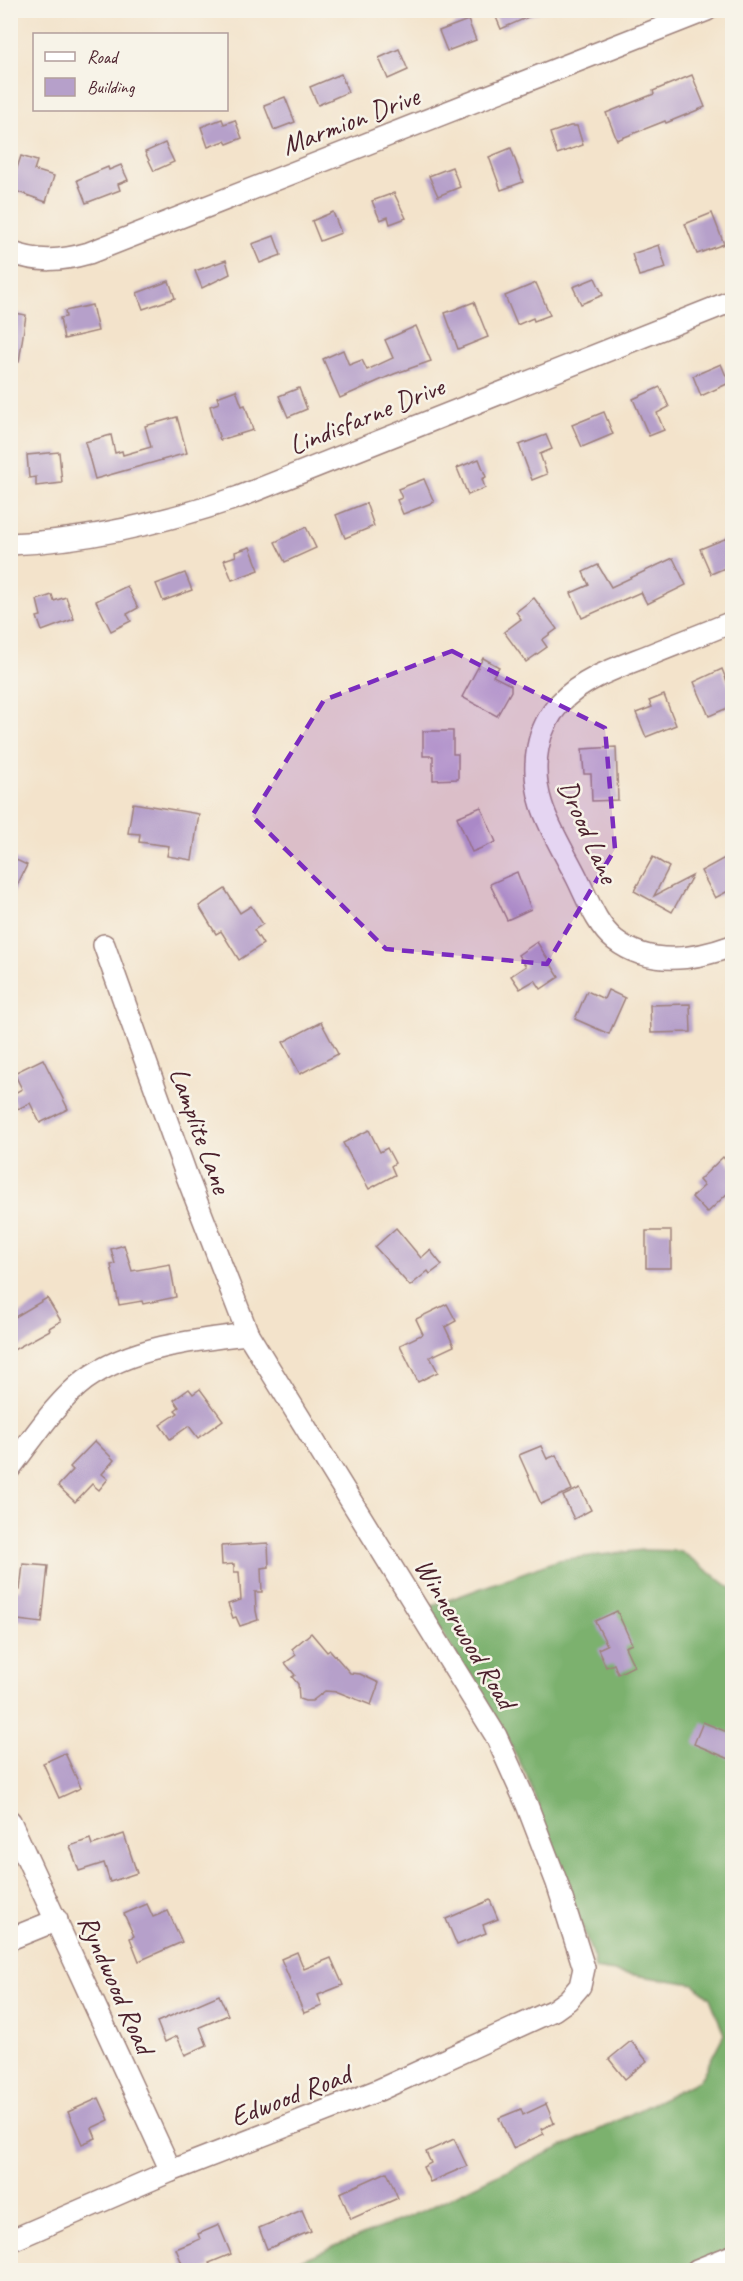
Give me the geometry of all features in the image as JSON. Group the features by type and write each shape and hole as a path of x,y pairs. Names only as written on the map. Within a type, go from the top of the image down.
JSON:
{"street":[{"name":"Marmion Drive","path":"10,252 46,261 63,260 89,253 707,10"},
{"name":"Lindisfarne Drive","path":"10,544 114,531 204,509 732,301"},
{"name":"Drood Lane","path":"732,622 618,668 572,693 560,703 545,725 534,770 535,786 543,810 593,910 614,939 640,954 674,960 732,946"},
{"name":"Lamplite Lane","path":"104,945 179,1154 248,1334"},
{"path":"10,1468 63,1402 83,1382 104,1367 179,1345 248,1334"},
{"name":"Winnerwood Road","path":"248,1334 496,1736 531,1814 569,1919 584,1968 580,1986"},
{"name":"Ryndwood Road","path":"10,1821 171,2171"},
{"path":"10,1939 57,1920"},
{"name":"Edwood Road","path":"10,2241 171,2171 379,2091 554,2010 568,2000 580,1986"},
{"path":"697,2271 732,2256"}],"highlighted area":[{"path":"452,651 605,728 615,849 547,964 386,949 252,816 324,700"}],"green space":[{"path":"643,1550 681,1551 732,1589 732,2256 697,2270 276,2270 427,2209 492,2177 578,2140 700,2080 724,2034 710,1998 694,1984 595,1969 594,1959 527,1776 505,1734 427,1608 558,1560"}],"building":[{"path":"493,10 544,10 501,29"},
{"path":"468,20 476,40 447,51 439,31"},
{"path":"399,49 408,70 388,79 379,58"},
{"path":"341,74 348,92 318,105 310,87"},
{"path":"692,75 705,107 617,140 606,113 654,94 653,91"},
{"path":"285,97 295,122 274,130 264,105"},
{"path":"222,119 224,124 235,120 242,138 227,144 225,141 208,147 201,127"},
{"path":"577,126 583,145 557,154 550,133"},
{"path":"165,143 174,162 154,171 145,152"},
{"path":"511,148 523,182 501,190 489,157"},
{"path":"21,156 37,161 34,170 54,176 46,202 10,189"},
{"path":"121,165 128,180 118,184 120,190 86,203 77,180 108,167 109,170"},
{"path":"452,167 460,187 438,196 429,176"},
{"path":"394,193 406,218 390,224 388,217 380,220 372,201"},
{"path":"333,212 341,233 320,241 312,221"},
{"path":"712,213 724,244 697,254 685,224"},
{"path":"274,236 281,255 260,263 252,244"},
{"path":"659,245 666,268 639,276 632,254"},
{"path":"226,260 230,274 202,288 195,271"},
{"path":"595,278 603,295 581,304 573,287"},
{"path":"169,281 175,298 143,309 137,293"},
{"path":"536,283 550,315 534,321 533,318 517,325 505,296"},
{"path":"474,302 488,337 458,349 445,313"},
{"path":"92,305 98,331 64,339 60,318 66,317 65,311"},
{"path":"10,312 26,315 19,362 10,361"},
{"path":"416,326 431,361 394,374 340,398 323,359 343,350 349,365 362,360 367,370 393,358 385,340"},
{"path":"721,364 729,383 701,396 693,376"},
{"path":"660,387 669,407 657,413 664,430 649,436 633,399"},
{"path":"299,388 307,409 288,417 279,396"},
{"path":"236,390 242,406 245,405 253,430 220,440 210,406 219,403 217,397"},
{"path":"604,412 613,434 582,447 572,425"},
{"path":"177,417 187,453 95,479 85,442 111,435 115,453 122,451 123,455 151,447 145,426"},
{"path":"546,435 552,449 540,454 547,474 532,480 519,445"},
{"path":"59,452 62,483 36,486 36,477 29,478 27,455"},
{"path":"479,459 486,477 482,479 485,488 468,495 457,468"},
{"path":"424,479 434,502 403,514 397,500 402,498 398,489"},
{"path":"366,503 374,526 345,538 336,515"},
{"path":"306,527 316,548 285,562 275,542"},
{"path":"732,536 732,565 711,574 700,549"},
{"path":"250,547 259,570 232,580 224,560 236,556 235,552"},
{"path":"673,558 686,585 647,604 641,592 582,618 571,593 589,585 583,572 598,565 611,587"},
{"path":"185,573 192,590 163,601 156,584"},
{"path":"127,586 138,608 127,614 131,621 111,631 96,601"},
{"path":"52,595 54,601 66,597 74,619 42,631 37,617 41,616 37,600"},
{"path":"534,598 557,629 542,640 547,647 526,662 504,632 521,619 516,612"},
{"path":"483,658 499,667 493,676 511,685 511,691 497,716 462,697"},
{"path":"722,669 732,694 732,706 709,716 694,682"},
{"path":"664,695 676,725 646,737 636,713 652,707 649,701"},
{"path":"423,731 453,731 453,754 458,754 458,779 433,780 433,756 423,756"},
{"path":"616,747 618,800 592,801 591,774 584,774 582,749"},
{"path":"133,803 199,814 192,860 167,856 169,846 139,842 140,834 128,833"},
{"path":"481,807 496,842 472,852 457,817"},
{"path":"732,854 732,889 715,898 701,871"},
{"path":"10,857 27,865 10,900"},
{"path":"653,857 669,867 654,896 692,876 672,912 634,891"},
{"path":"517,872 531,909 507,920 490,884"},
{"path":"225,889 240,913 251,906 263,924 254,930 263,944 239,960 221,931 216,934 199,906"},
{"path":"537,942 559,977 541,989 535,980 520,989 511,976 526,966 518,955"},
{"path":"608,990 625,998 609,1034 575,1019 587,991 604,999"},
{"path":"690,1004 691,1032 651,1033 650,1005"},
{"path":"321,1022 338,1054 300,1074 283,1042"},
{"path":"43,1059 68,1109 40,1123 30,1103 18,1109 11,1095 22,1089 14,1073"},
{"path":"369,1130 380,1152 387,1148 395,1163 391,1166 395,1175 369,1189 343,1143"},
{"path":"723,1157 732,1167 732,1189 707,1213 692,1197 704,1186 699,1180"},
{"path":"396,1228 421,1258 430,1250 442,1265 430,1274 428,1271 410,1286 375,1247"},
{"path":"646,1231 671,1231 671,1268 646,1268"},
{"path":"124,1245 132,1271 170,1264 176,1297 143,1304 142,1301 119,1305 111,1265 115,1264 111,1249"},
{"path":"47,1298 61,1321 49,1328 50,1330 10,1352 10,1320"},
{"path":"447,1304 456,1321 445,1327 454,1346 430,1357 438,1372 418,1382 400,1345 423,1334 416,1319"},
{"path":"189,1389 193,1394 200,1389 223,1420 198,1438 189,1426 170,1439 160,1425 178,1413 175,1410 179,1407 174,1400"},
{"path":"95,1441 114,1460 102,1474 108,1479 99,1490 92,1484 75,1502 58,1486 73,1470 70,1467"},
{"path":"541,1446 547,1459 556,1455 572,1490 541,1504 519,1455"},
{"path":"580,1488 591,1510 574,1519 563,1496"},
{"path":"268,1543 269,1567 261,1568 262,1592 255,1592 258,1620 240,1626 236,1617 233,1618 228,1604 241,1600 239,1572 234,1572 234,1564 222,1565 221,1546"},
{"path":"23,1564 48,1566 42,1623 10,1619 10,1589 20,1590"},
{"path":"617,1611 632,1644 625,1647 634,1666 618,1674 614,1664 606,1667 598,1649 607,1645 595,1621"},
{"path":"311,1633 327,1652 330,1650 350,1673 360,1674 379,1683 371,1705 338,1692 325,1691 312,1701 299,1699 298,1684 292,1677 295,1675 285,1663 296,1655 292,1649"},
{"path":"703,1722 732,1734 732,1760 694,1744"},
{"path":"65,1753 81,1788 59,1798 43,1763"},
{"path":"124,1834 137,1873 110,1882 104,1863 79,1871 70,1846 90,1839 92,1845"},
{"path":"490,1900 498,1919 483,1925 486,1933 457,1945 446,1919"},
{"path":"147,1904 153,1917 168,1911 182,1942 139,1961 130,1938 134,1936 124,1914"},
{"path":"297,1952 304,1969 331,1958 343,1985 318,1995 322,2006 304,2013 281,1959"},
{"path":"219,1995 228,2015 200,2027 207,2045 185,2055 177,2036 165,2042 157,2022"},
{"path":"631,2041 647,2061 625,2079 609,2059"},
{"path":"99,2098 109,2120 92,2128 96,2138 82,2144 68,2112"},
{"path":"546,2104 554,2123 541,2129 544,2134 513,2148 499,2118 521,2109 523,2115"},
{"path":"454,2139 467,2166 430,2182 423,2167 431,2163 426,2152"},
{"path":"387,2172 398,2198 351,2219 340,2193"},
{"path":"302,2210 311,2231 267,2249 259,2228"},
{"path":"219,2225 231,2254 209,2263 211,2266 201,2271 185,2271 176,2249 200,2239 198,2234"}]}
